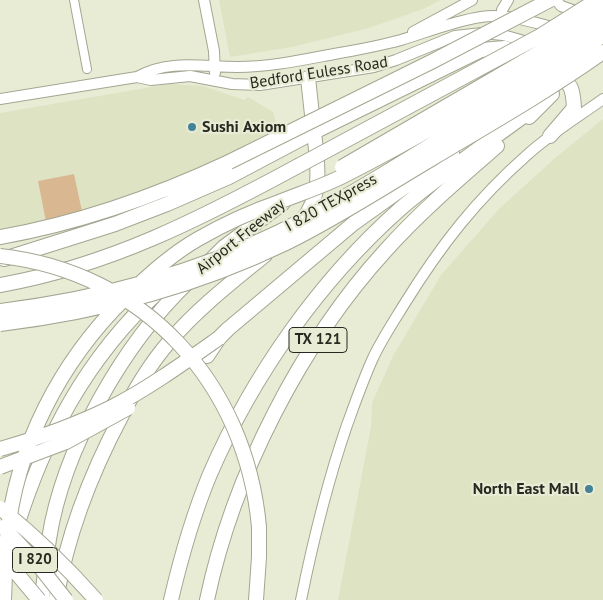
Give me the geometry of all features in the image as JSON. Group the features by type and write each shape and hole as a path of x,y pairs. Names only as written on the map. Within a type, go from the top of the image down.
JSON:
{"highway":[{"path":"0,238 82,219 184,183 433,61 550,0"},
{"path":"0,285 96,261 180,228 540,36 597,0"},
{"name":"Airport Freeway","path":"41,600 49,538 60,493 76,448 99,402 122,363 150,324 174,296 224,247 301,189 544,50 603,11"},
{"path":"6,600 7,537 12,506 29,444 40,417 54,389 79,350 105,318 153,270 195,241 234,219 316,188 386,155 603,24"},
{"name":"I 820 TEXpress","path":"0,311 69,301 122,289 206,262 279,232 397,165 559,68 603,36"},
{"path":"0,260 106,227 168,204 229,177 314,132 482,50 505,48 566,80 573,93 574,108 550,136"},
{"path":"170,600 179,564 210,474 262,376 294,327 345,264 401,209 533,109 573,73 603,56"},
{"name":"TX 121","path":"207,600 227,524 264,433 286,392 325,329 386,250 448,188 513,133 552,94 603,56"},
{"name":"I 820 TEXpress","path":"0,324 72,314 126,302 174,288 248,260 346,211 573,73"},
{"path":"56,600 60,574 71,534 88,486 114,429 149,367 168,342 188,322 213,298 294,230 307,215 314,200 319,169 308,78"},
{"path":"0,449 46,435 113,406 179,366 219,338 354,223 450,154 552,94"},
{"path":"6,600 14,536 29,487 39,462 79,386 116,334 135,313 182,270 224,247"},
{"path":"0,256 20,258 78,274 121,295 148,314 184,350 213,388 238,436 253,484 259,527 256,600"},
{"path":"0,467 66,442 106,421 194,366 207,356 219,338"},
{"path":"0,508 71,572 96,600"},
{"name":"I 820","path":"0,524 36,562 66,600"},
{"name":"I 820","path":"0,553 41,600"}],"main road":[{"path":"207,0 216,66 215,80"},
{"path":"394,42 472,0"},
{"path":"503,35 502,10 508,0"},
{"path":"556,0 561,6 603,20"},
{"path":"137,77 149,70 189,64 216,66 270,65 310,59 394,42 482,17 502,17 603,36"},
{"name":"Bedford Euless Road","path":"0,99 137,77 151,80 190,76 232,84 260,85 374,67 455,36 482,33 503,35 603,56"},
{"path":"308,78 310,59"},
{"path":"301,600 314,535 334,465 356,400 380,345 431,261 466,215 522,160 550,136 603,99"}],"street":[{"path":"74,0 87,69"}],"shaded area":[{"path":"219,0 441,0 423,9 369,28 292,47 230,57"},
{"path":"169,84 203,86 244,100 248,97 273,112 278,128 189,174 132,196 82,211 74,174 38,181 46,222 0,230 0,113"},
{"name":"North East Mall","path":"603,119 603,600 338,600 371,427 372,403 393,356 441,275 499,209 555,158"},
{"path":"74,174 82,211 46,222 38,181"}],"place":[{"name":"Sushi Axiom","path":"192,127"},
{"name":"North East Mall","path":"589,489"}]}
